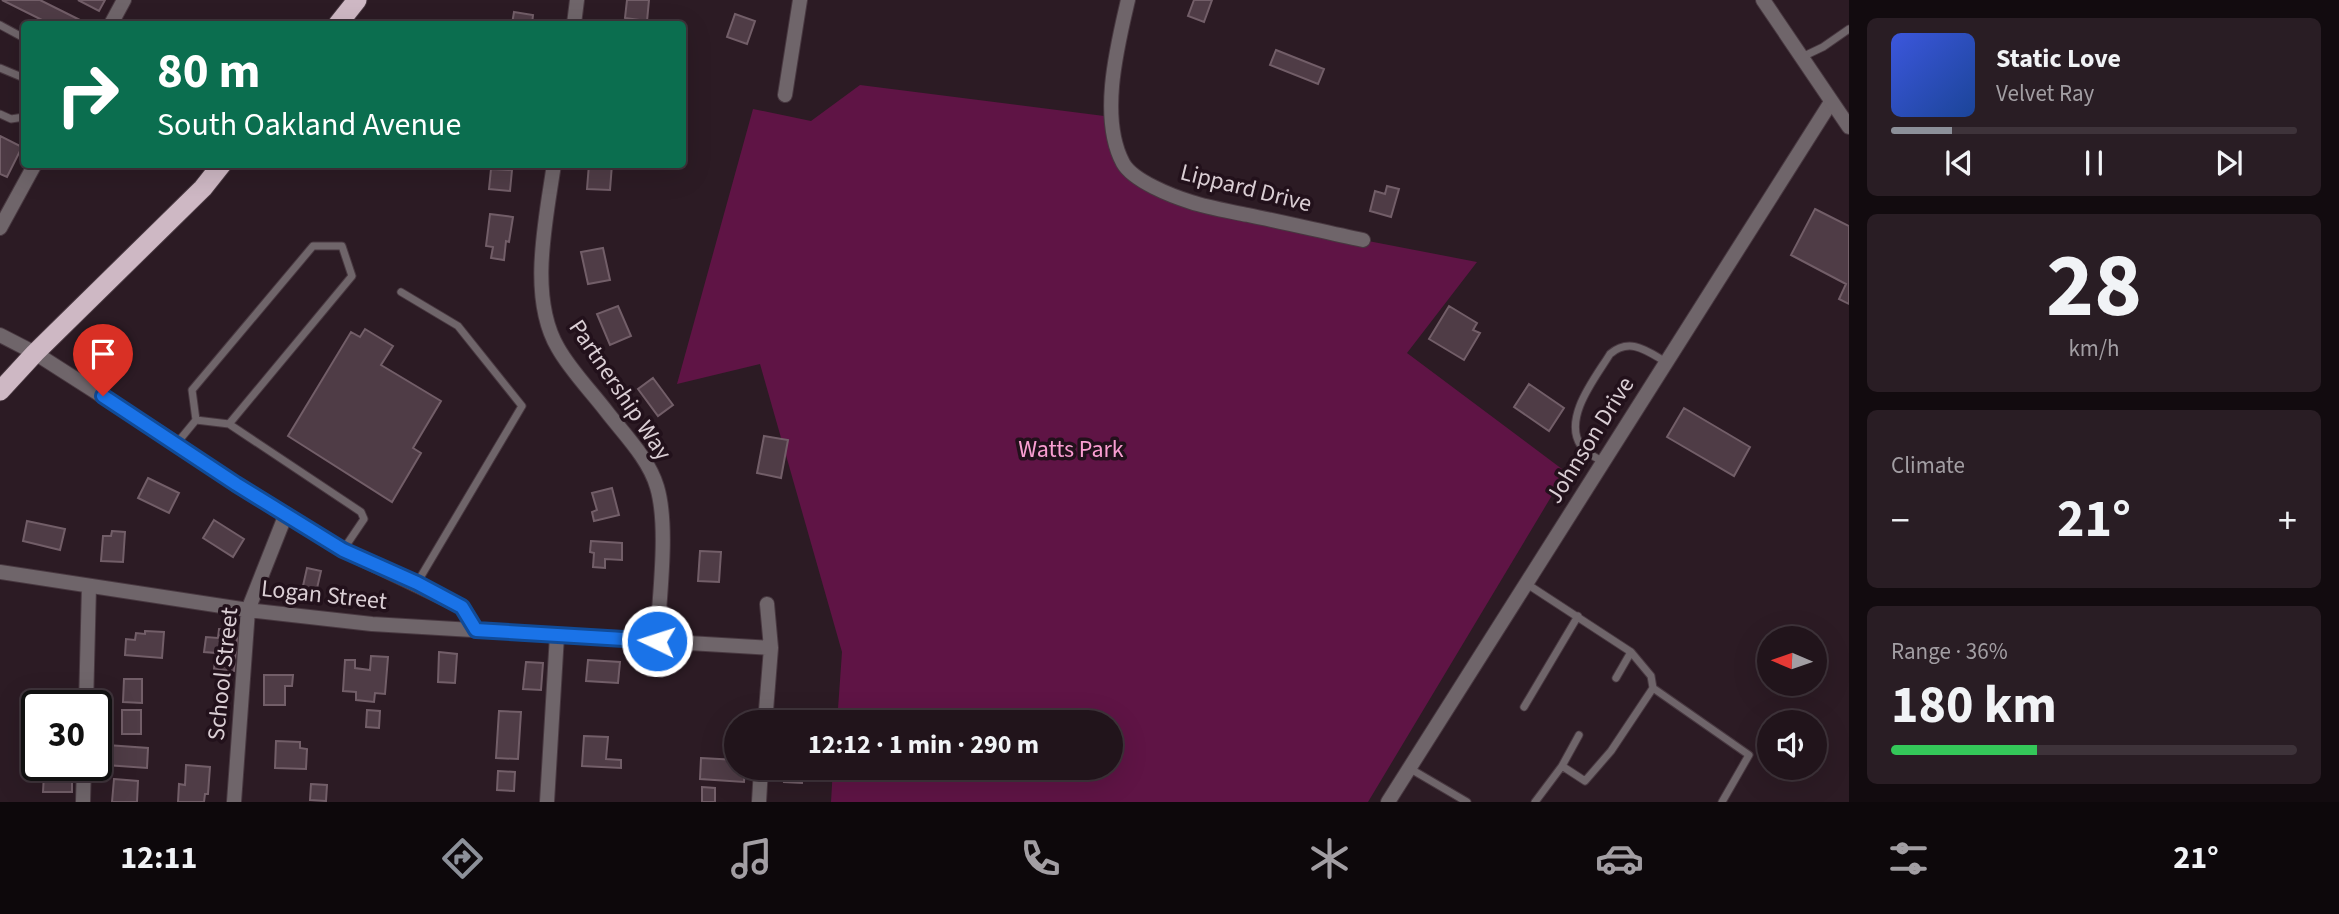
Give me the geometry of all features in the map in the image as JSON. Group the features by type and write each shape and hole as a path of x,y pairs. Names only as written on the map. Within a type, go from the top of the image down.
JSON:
{"highway":[{"path":"340,21 357,0"},
{"path":"0,391 202,188 219,168"}],"street":[{"path":"113,21 124,0"},
{"path":"574,21 577,0"},
{"path":"786,95 800,0"},
{"name":"Lippard Drive","path":"1128,0 1118,41 1112,117 1116,142 1124,164 1141,180 1191,203 1363,240"},
{"path":"1763,0 1849,127"},
{"name":"Johnson Drive","path":"1388,802 1831,102"},
{"path":"0,228 33,168"},
{"name":"Partnership Way","path":"553,168 541,272 548,325 557,347 633,445 657,485 662,534 657,641"},
{"path":"0,335 35,353 343,550 417,583 462,607 476,630"},
{"name":"School Street","path":"234,802 248,610 286,514"},
{"name":"Logan Street","path":"0,572 248,610 372,624 771,648"},
{"path":"86,690 89,586"},
{"path":"766,710 771,648 768,604"},
{"path":"547,802 557,635"},
{"path":"759,802 760,780"},
{"path":"83,802 84,781"}],"lane":[{"path":"0,25 21,36"},
{"path":"1801,57 1823,47 1849,29"},
{"path":"0,68 21,77"},
{"path":"0,114 11,119 21,117"},
{"path":"177,443 196,420 192,390 313,246 342,247 352,276 229,424"},
{"path":"401,292 458,326 522,405 417,583"},
{"path":"1603,462 1583,449 1579,443 1576,418 1609,354 1618,347 1638,346 1667,362"},
{"path":"196,420 229,424 361,512 364,519 343,550"},
{"path":"1526,584 1631,652 1651,676 1653,688 1611,751 1585,781 1562,766"},
{"path":"1524,707 1578,616"},
{"path":"1616,678 1631,652"},
{"path":"1653,688 1749,755 1722,802"},
{"path":"1535,802 1562,766 1579,735"},
{"path":"1409,768 1467,802"}],"green space":[{"name":"Watts Park","path":"860,85 1112,117 1124,165 1160,190 1363,240 1477,262 1407,353 1566,472 1368,802 831,802 832,780 1123,780 1123,710 838,710 842,652 760,364 677,384 753,109 811,121"}],"building":[{"path":"2,0 40,0 82,21 44,21"},
{"path":"78,0 105,0 99,11"},
{"path":"627,0 649,0 647,21 625,18"},
{"path":"1194,0 1212,0 1204,22 1188,16"},
{"path":"514,12 533,15 532,21 512,21"},
{"path":"735,14 755,21 747,44 727,37"},
{"path":"1276,50 1324,69 1318,84 1270,65"},
{"path":"0,136 21,146 21,149 7,177 0,174"},
{"path":"589,168 612,168 610,190 587,189"},
{"path":"491,169 512,170 510,191 489,189"},
{"path":"1387,186 1399,189 1391,217 1370,211 1375,191 1385,194"},
{"path":"1815,209 1849,226 1849,304 1839,299 1846,284 1791,255"},
{"path":"490,214 513,217 504,260 491,258 493,247 486,246"},
{"path":"603,248 610,280 588,284 581,252"},
{"path":"618,306 631,336 610,345 597,314"},
{"path":"1449,306 1477,323 1473,330 1480,333 1464,360 1429,339"},
{"path":"365,329 393,346 381,365 441,401 413,448 421,453 392,502 288,436 351,332 360,337"},
{"path":"653,378 673,405 658,416 638,389"},
{"path":"1529,384 1564,408 1549,431 1514,407"},
{"path":"1684,408 1750,447 1734,476 1667,437"},
{"path":"764,436 788,440 781,478 757,473"},
{"path":"148,478 179,493 169,513 138,498"},
{"path":"612,488 619,515 594,521 592,512 597,510 592,493"},
{"path":"214,520 244,539 233,557 203,538"},
{"path":"27,521 65,529 60,550 23,541"},
{"path":"112,531 125,532 123,562 101,561 103,536 111,536"},
{"path":"591,541 622,543 622,560 605,559 605,568 593,567"},
{"path":"700,551 721,552 719,582 698,581"},
{"path":"307,568 321,571 315,597 301,595"},
{"path":"219,629 238,631 234,671 214,669 216,653 204,652 206,637 218,638"},
{"path":"145,631 164,632 162,658 125,655 126,639 135,640 136,633 145,634"},
{"path":"439,652 457,654 455,683 438,682"},
{"path":"371,656 388,657 385,694 375,693 374,702 356,700 356,692 343,691 345,660 355,660 355,668 370,670"},
{"path":"588,660 620,662 618,683 586,681"},
{"path":"526,662 543,663 541,690 523,689"},
{"path":"264,675 293,675 292,686 285,686 285,705 264,705"},
{"path":"124,679 142,679 142,703 123,702"},
{"path":"122,710 141,710 141,734 122,734"},
{"path":"367,710 380,711 379,728 366,727"},
{"path":"499,711 521,712 518,759 496,758"},
{"path":"584,736 608,737 606,759 621,760 621,768 582,766"},
{"path":"276,741 300,742 300,748 307,749 306,769 275,768"},
{"path":"112,745 148,748 147,768 112,765"},
{"path":"701,758 724,759 724,780 744,780 744,782 700,779"},
{"path":"186,765 210,767 208,794 205,794 204,802 178,802 179,784 185,785"},
{"path":"498,771 515,772 514,791 497,790"},
{"path":"114,779 138,781 137,802 112,802"},
{"path":"784,780 802,780 802,783"},
{"path":"44,781 72,781 72,792 43,792"},
{"path":"311,784 327,785 326,801 310,800"},
{"path":"702,787 715,788 715,802 702,802"}],"route":[{"path":"103,396 236,484 343,550 417,583 462,607 476,630 657,641"}]}
